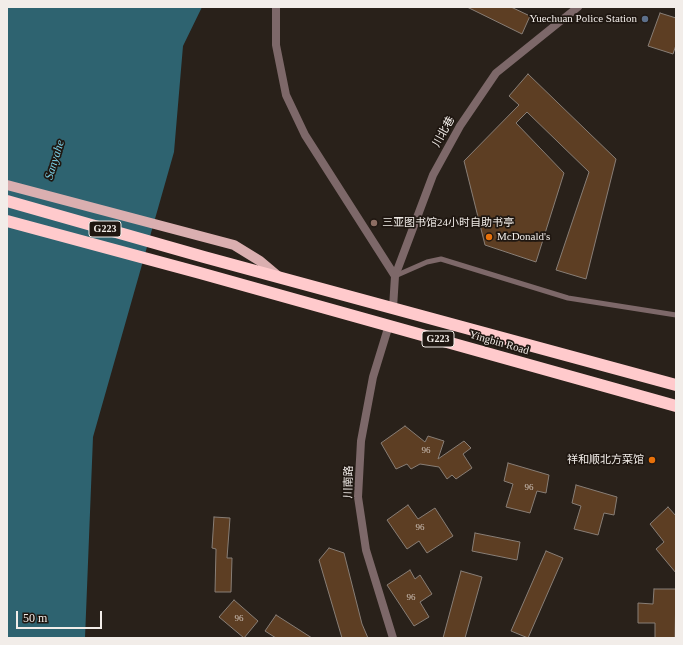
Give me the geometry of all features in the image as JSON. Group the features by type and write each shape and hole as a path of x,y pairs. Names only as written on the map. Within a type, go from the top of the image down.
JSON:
{"highway":[{"name":"Yingbin Road","path":"7,201 280,278 676,385"},
{"name":"Yingbin Road","path":"7,221 200,273 676,406"}],"main road":[{"path":"7,185 234,245 247,252 280,278"}],"street":[{"path":"276,7 276,45 286,95 305,135 395,276"},
{"name":"川北巷","path":"393,308 395,276 433,175 476,99 496,73 578,7"},
{"name":"川南路","path":"389,326 373,377 361,441 358,497 366,550 393,638"}],"lane":[{"path":"395,276 427,262 441,259 568,298 676,315"}],"water":[{"name":"Sanyahe","path":"7,7 202,7 183,46 174,152 93,437 85,638 7,638"}],"building":[{"path":"467,7 511,7 530,16 522,34"},
{"path":"660,13 676,18 676,45 673,54 648,46"},
{"path":"528,74 616,159 586,279 556,270 589,172 527,112 516,123 564,173 536,262 485,245 464,161 519,105 509,96"},
{"path":"405,426 425,442 428,436 444,441 438,459 464,441 471,448 463,454 472,468 456,479 452,475 447,479 439,467 420,464 411,469 407,464 396,469 381,443"},
{"path":"508,463 549,475 546,493 537,491 530,513 506,507 513,484 504,481"},
{"path":"576,485 617,497 614,515 604,513 598,535 574,529 581,506 572,503"},
{"path":"408,505 418,519 435,508 453,536 427,553 419,541 407,549 387,520"},
{"path":"668,507 676,516 676,573 656,549 664,542 650,524"},
{"path":"214,517 230,518 227,558 232,558 231,592 215,592 216,549 212,548"},
{"path":"475,533 520,542 517,560 472,551"},
{"path":"329,548 344,553 362,624 368,638 342,638 319,560"},
{"path":"546,551 563,558 528,638 511,631"},
{"path":"410,570 415,579 420,575 432,594 420,602 429,617 414,626 387,585"},
{"path":"461,571 482,577 465,638 443,638"},
{"path":"654,589 676,589 675,638 655,638 655,623 638,623 638,603 653,604"},
{"path":"234,600 258,621 244,638 219,617"},
{"path":"276,615 312,638 276,638 265,631"}],"place":[{"name":"Yuechuan Police Station","path":"645,19"},
{"name":"三亚图书馆24小时自助书亭","path":"374,223"},
{"name":"McDonald's","path":"489,237"},
{"name":"祥和顺北方菜馆","path":"652,460"}]}
